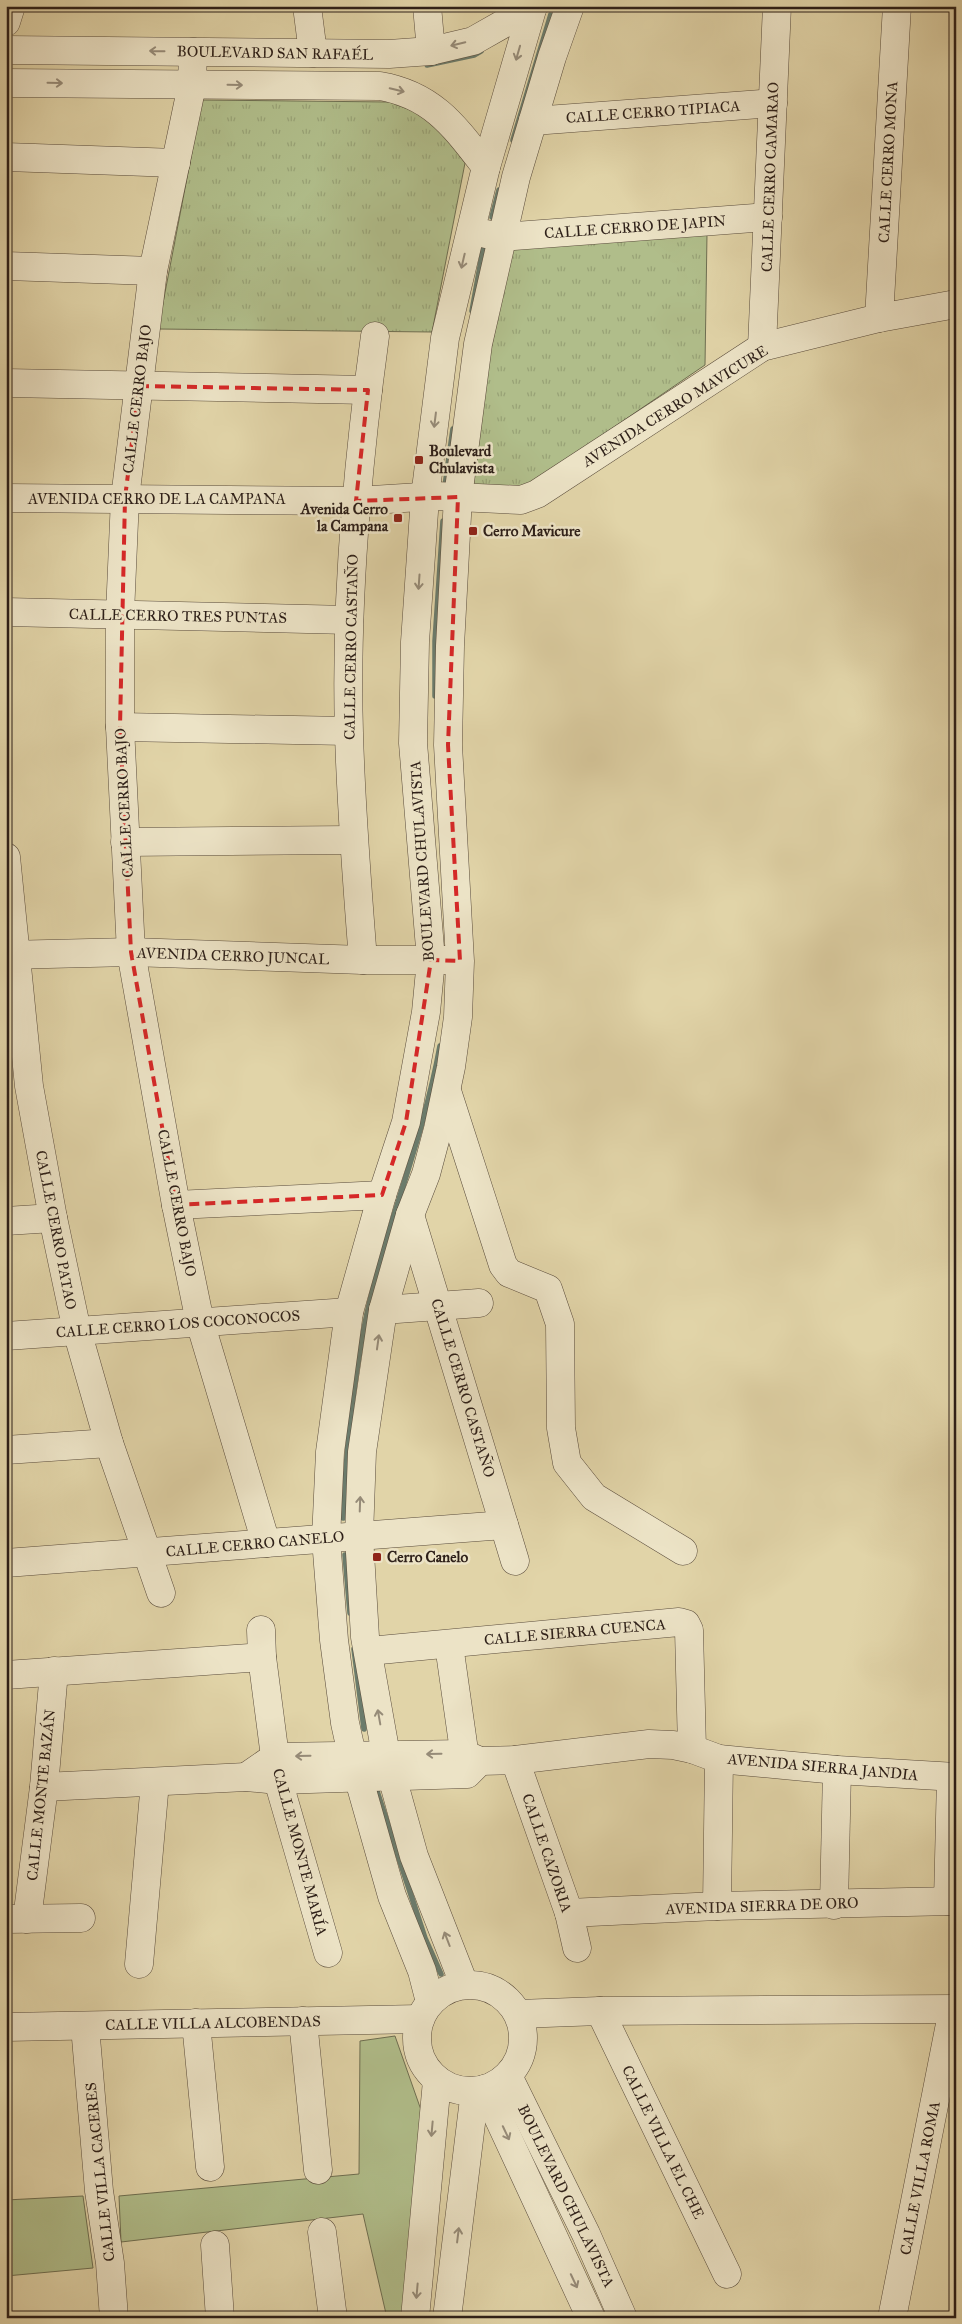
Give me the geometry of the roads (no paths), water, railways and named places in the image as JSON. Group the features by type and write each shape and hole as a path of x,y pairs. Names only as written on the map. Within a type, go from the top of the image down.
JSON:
{"street":[{"path":"6,22 11,6"},
{"path":"307,6 312,53"},
{"path":"427,6 431,51"},
{"name":"BOULEVARD CHULAVISTA","path":"464,1984 414,1856 389,1766 365,1637 359,1536 362,1452 383,1310 410,1215 426,1174 446,1089 458,1017 460,960 448,745 450,646 458,497 478,344 516,177 570,6"},
{"name":"CALLE CERRO CAMARAO","path":"762,347 777,6"},
{"name":"CALLE CERRO MONA","path":"879,318 897,6"},
{"name":"BOULEVARD SAN RAFAÉL","path":"6,50 389,54 431,51 473,41 533,7"},
{"name":"BOULEVARD CHULAVISTA","path":"437,2081 425,2068 418,2053 416,2036 425,2011 422,1971 392,1896 355,1766 345,1723 334,1640 326,1539 330,1452 349,1312 382,1195 406,1122 426,1012 431,960 413,743 415,642 425,496 445,338 486,167 533,7"},
{"name":"CALLE CERRO BAJO","path":"193,52 192,85 153,271 125,498 120,614 120,727 125,842 131,952 176,1205 200,1322 266,1543"},
{"path":"6,83 380,86 401,90 419,98 442,113 486,167"},
{"name":"CALLE CERRO TIPIACA","path":"533,121 773,102"},
{"path":"6,157 176,163"},
{"name":"CALLE CERRO DE JAPIN","path":"471,230 502,237 768,217"},
{"path":"6,266 153,271"},
{"name":"AVENIDA CERRO MAVICURE","path":"458,497 521,500 537,494 762,347 879,318 956,304"},
{"name":"CALLE CERRO CASTAÑO","path":"363,960 353,840 348,731 349,620 356,501 375,336"},
{"path":"6,383 368,390"},
{"name":"AVENIDA CERRO DE LA CAMPANA","path":"6,498 356,501 425,496 458,497"},
{"name":"CALLE CERRO TRES PUNTAS","path":"6,612 349,620"},
{"path":"120,727 348,731"},
{"path":"125,842 353,840"},
{"name":"CALLE CERRO PATAO","path":"6,857 11,955 28,1086 53,1218 77,1331 109,1443 161,1593"},
{"name":"AVENIDA CERRO JUNCAL","path":"11,955 131,952 363,960 460,960"},
{"path":"446,1089 503,1265 509,1273 548,1288 560,1324 561,1428 567,1463 594,1497 683,1551"},
{"path":"176,1205 382,1195"},
{"name":"CALLE CERRO CASTAÑO","path":"410,1215 515,1562"},
{"path":"6,1221 53,1218"},
{"path":"383,1310 479,1303"},
{"name":"CALLE CERRO LOS COCONOCOS","path":"6,1336 349,1312"},
{"path":"6,1450 109,1443"},
{"name":"CALLE CERRO CANELO","path":"6,1563 504,1526"},
{"name":"CALLE SIERRA CUENCA","path":"369,1651 679,1622 686,1624 689,1630 692,1749"},
{"name":"CALLE MONTE MARÍA","path":"261,1630 262,1657 276,1768 328,1953"},
{"path":"449,1644 471,1763"},
{"path":"6,1675 262,1657"},
{"name":"CALLE MONTE BAZÁN","path":"17,1919 44,1787 54,1671"},
{"name":"AVENIDA SIERRA JANDIA","path":"276,1768 471,1763 515,1760 649,1744 692,1749 720,1759 837,1770 953,1777"},
{"path":"717,1906 720,1759"},
{"name":"CALLE CAZORIA","path":"515,1760 569,1913 577,1948"},
{"path":"44,1787 246,1777 276,1768"},
{"path":"834,1905 837,1770"},
{"path":"952,1901 953,1777"},
{"path":"139,1964 155,1782"},
{"name":"AVENIDA SIERRA DE ORO","path":"569,1913 717,1906 952,1901"},
{"path":"17,1919 81,1918"},
{"path":"414,2318 437,2081 449,2088 489,2085 517,2062 522,2047 522,2030 518,2014 508,2001 496,1991 481,1985 464,1984 446,1990 425,2011"},
{"path":"518,2014 600,2011 954,2009"},
{"name":"CALLE VILLA ROMA","path":"892,2318 954,2009"},
{"name":"CALLE VILLA ALCOBENDAS","path":"6,2027 303,2021 425,2011"},
{"name":"CALLE VILLA EL CHE","path":"600,2011 727,2274"},
{"path":"303,2021 318,2170"},
{"path":"196,2023 210,2167"},
{"name":"CALLE VILLA CACERES","path":"85,2026 114,2318"},
{"path":"448,2318 489,2085"},
{"name":"BOULEVARD CHULAVISTA","path":"489,2085 591,2318"},
{"name":"BOULEVARD CHULAVISTA","path":"489,2085 586,2234 623,2318"},
{"path":"322,2232 333,2318"},
{"path":"215,2245 220,2318"}],"waterway":[{"path":"513,140 551,14"},
{"path":"427,65 474,55 481,51"},
{"path":"492,217 499,190"},
{"path":"472,311 483,250"},
{"path":"445,486 453,429"},
{"path":"435,696 435,641 443,521"},
{"path":"343,1518 352,1402 366,1316 381,1258 418,1138 440,1046"},
{"path":"345,1555 350,1613"},
{"path":"354,1649 364,1729"},
{"path":"377,1791 425,1938 441,1974"}],"place":[{"name":"Boulevard Chulavista","path":"419,460"},
{"name":"Avenida Cerro la Campana","path":"398,518"},
{"name":"Cerro Mavicure","path":"473,531"},
{"name":"Cerro Canelo","path":"377,1557"}]}
